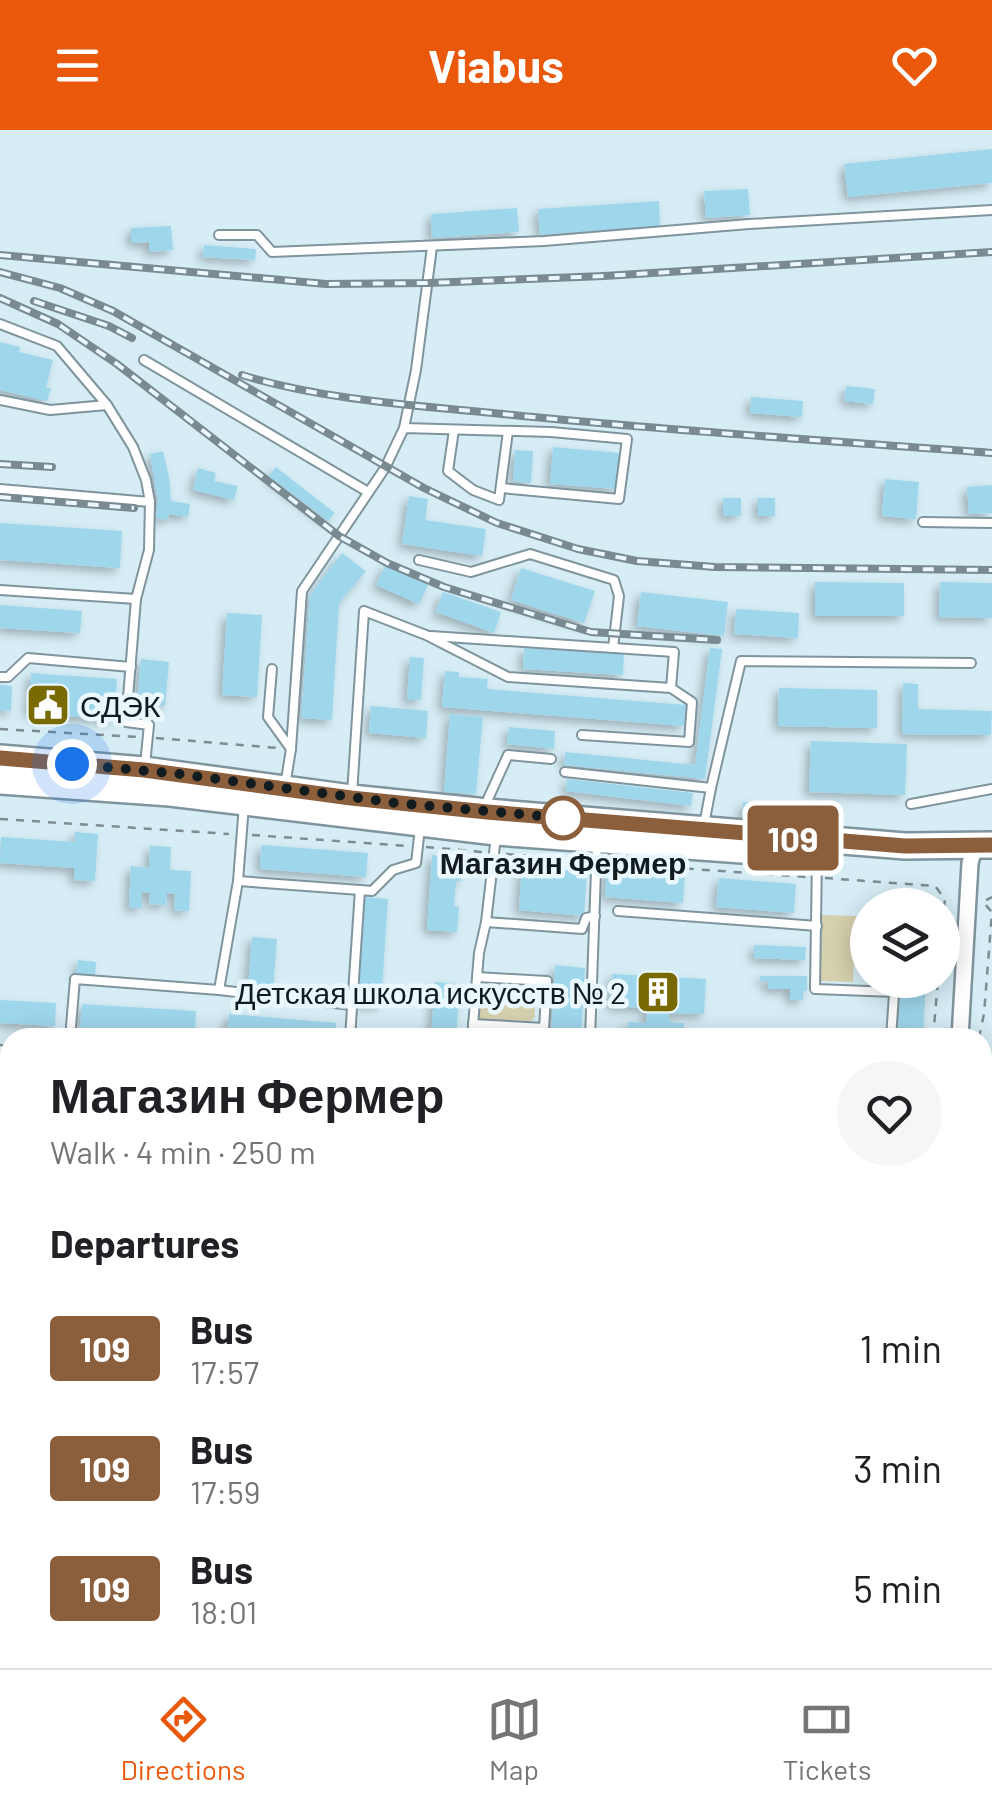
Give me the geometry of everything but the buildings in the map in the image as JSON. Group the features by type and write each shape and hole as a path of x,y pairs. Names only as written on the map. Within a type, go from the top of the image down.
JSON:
{"main road":[{"path":"0,758 144,770 284,797 419,835 704,829 984,851"},
{"path":"0,781 244,801 351,798 492,832 597,850 816,866 984,851"}],"street":[{"path":"961,1028 984,851"}],"lane":[{"path":"219,235 257,235 272,252 432,247 992,210"},
{"path":"284,797 302,591 385,468 404,428 432,247"},
{"path":"0,324 57,346 107,405 133,447 146,480 150,502 149,550 136,599 126,722 148,724 144,770"},
{"path":"144,360 368,492"},
{"path":"0,400 50,410 107,405"},
{"path":"404,428 551,432 626,439 620,499 500,488"},
{"path":"454,430 448,470 473,490 499,500 508,431"},
{"path":"0,489 150,502"},
{"path":"923,522 992,523"},
{"path":"418,560 470,572 530,554 614,580 618,596 613,648"},
{"path":"0,590 136,599"},
{"path":"351,798 364,610 508,677 671,688 692,702 689,742 582,735"},
{"path":"426,636 674,652 671,688"},
{"path":"0,677 8,677 28,658 131,667"},
{"path":"704,829 741,661 971,663"},
{"path":"272,669 268,717 290,749"},
{"path":"473,1028 492,832 488,798 508,756 551,760"},
{"path":"564,772 711,788"},
{"path":"911,804 992,789"},
{"path":"219,990 238,880 244,801"},
{"path":"238,880 372,891 393,870 416,864 419,835"},
{"path":"590,1028 597,850"},
{"path":"816,866 815,989 850,990"},
{"path":"351,1028 360,890"},
{"path":"618,912 817,926"},
{"path":"486,922 582,930 586,918 595,916"},
{"path":"473,1024 544,1028 548,981 477,978"},
{"path":"71,1028 74,979 352,1004"},
{"path":"893,1028 895,998"}],"path":[{"path":"0,819 242,835 492,832 597,850 816,866 936,888"},
{"path":"982,1028 992,912 983,902 992,897"},
{"path":"935,1028 937,998"}],"shaded area":[{"path":"822,915 850,916 850,982 820,981"},
{"path":"484,988 487,996 493,997 527,997 529,991 534,992 535,1017 531,1021 481,1020 476,1015 479,989"}],"railway":[{"path":"0,255 326,284 604,276 992,252"},
{"path":"0,272 60,288 113,311 424,488 497,523 578,549 637,561 715,567 992,570"},
{"path":"0,298 58,324 117,364 339,536 387,563 444,587 591,632 717,640"},
{"path":"34,301 109,326 132,338"},
{"path":"242,375 308,391 411,405 992,453"},
{"path":"0,464 52,467"},
{"path":"0,497 134,508"}],"bus line":[{"name":"109","path":"0,758 144,770 487,812 905,846 992,845"}],"place":[{"name":"СДЭК","path":"48,705"},
{"name":"Магазин Фермер","path":"563,818"},
{"name":"Детская школа искусств № 2","path":"658,992"}],"route":[{"path":"72,764 396,803 563,818"}]}
